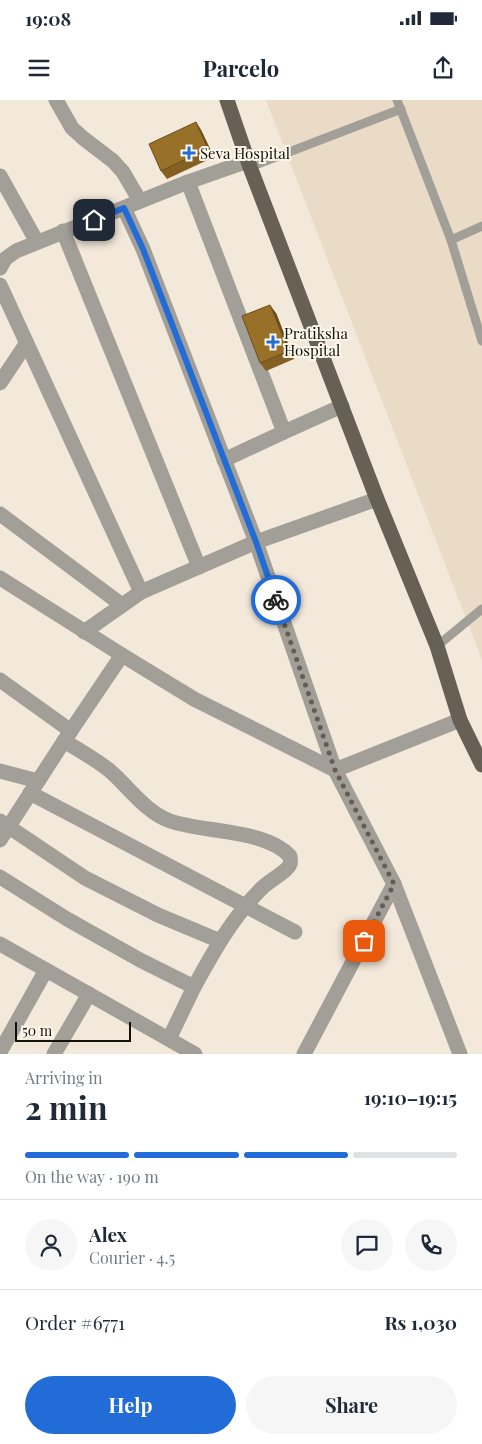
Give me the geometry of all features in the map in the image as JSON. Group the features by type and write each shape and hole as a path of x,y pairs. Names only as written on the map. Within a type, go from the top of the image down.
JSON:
{"main road":[{"path":"228,100 249,164 377,499 437,646 460,720 482,765"}],"street":[{"path":"56,100 72,128 82,138 113,161 123,172 140,201"},
{"path":"0,268 5,259 16,251 63,231 188,182 249,164"},
{"path":"0,176 37,242"},
{"path":"188,182 284,432"},
{"path":"124,208 143,249 256,542 335,770 394,884 460,1054"},
{"path":"63,231 199,567"},
{"path":"0,285 6,311 26,344 141,592"},
{"path":"0,383 26,344"},
{"path":"224,460 342,406"},
{"path":"84,632 141,592 256,542 377,499"},
{"path":"0,514 122,605"},
{"path":"0,578 194,699 335,770 460,720"},
{"path":"0,840 4,824 34,787 122,655"},
{"path":"0,680 109,771 156,814 170,821 189,826 267,841 279,846 290,856 290,864 286,870 265,884 244,906 220,941 194,987 169,1039"},
{"path":"0,770 34,787 244,906 295,932"},
{"path":"4,824 85,878 158,915 220,941"},
{"path":"0,877 66,919 194,987"},
{"path":"304,1054 394,884"},
{"path":"0,944 169,1039 189,1053"},
{"path":"0,1052 46,970"},
{"path":"54,1054 88,994"}],"lane":[{"path":"249,164 399,104 451,240 482,341"},
{"path":"451,240 482,226"},
{"path":"437,646 482,609"}],"shaded area":[{"path":"266,100 482,100 482,660"}],"building":[{"path":"196,122 208,149 161,171 149,144"},
{"path":"270,305 289,351 260,363 242,316"}],"way so far":[{"path":"276,600 335,770 394,884 364,941"}],"place":[{"name":"Seva Hospital","path":"189,153"},
{"name":"Pratiksha Hospital","path":"273,342"}],"route":[{"path":"94,220 124,208 143,249 256,542 276,600"}]}
